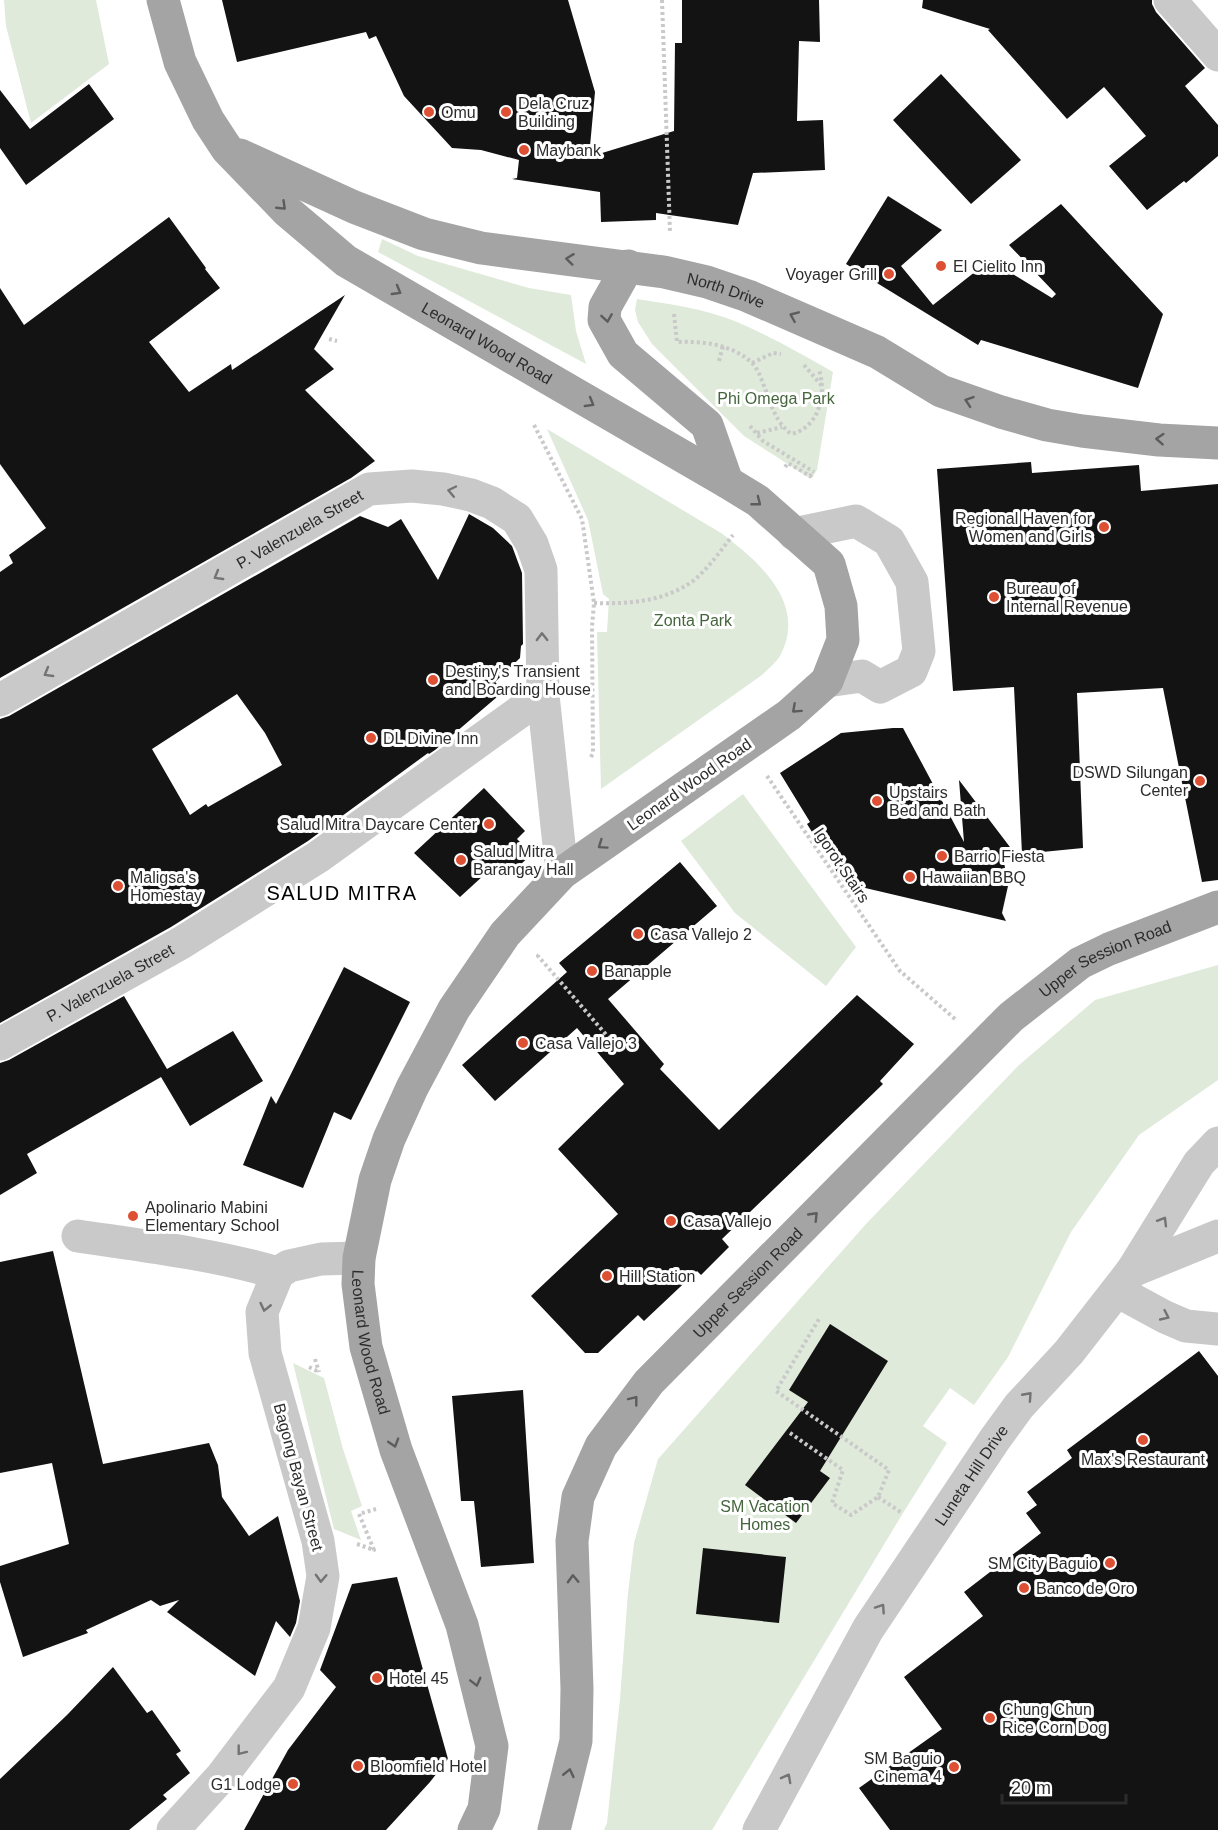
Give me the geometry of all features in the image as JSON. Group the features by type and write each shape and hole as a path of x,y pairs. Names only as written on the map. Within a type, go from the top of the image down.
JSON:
{"main road":[{"name":"Leonard Wood Road","path":"163,0 180,62 208,120 227,149 288,212 346,261 758,501 829,564 841,606 843,639 827,681 789,715 562,873 505,934 454,1009 431,1050 389,1139 375,1180 359,1258 358,1284 366,1347 396,1450 462,1625 492,1746 484,1809 474,1830"},
{"name":"North Drive","path":"227,149 354,207 424,234 481,248 628,266 707,282 748,296 877,352 941,391 1001,412 1047,425 1082,431 1159,440 1218,443"},
{"path":"346,261 333,240 330,228 342,211 354,207"},
{"path":"628,266 605,307 604,320 623,354 707,425 727,482"},
{"name":"Upper Session Road","path":"554,1830 576,1741 577,1689 572,1541 578,1497 601,1446 623,1414 649,1382 1011,1017 1080,963 1108,949 1218,907"}],"street":[{"path":"1170,0 1218,55"},
{"name":"P. Valenzuela Street","path":"0,700 369,489 412,486 471,495 492,503 517,519 531,544 541,570 543,695 562,873"},
{"path":"794,534 856,521 889,541 912,582 919,651 911,671 880,687 862,676 827,681"},
{"name":"P. Valenzuela Street","path":"0,1044 181,943 318,857 543,695"},
{"name":"Luneta Hill Drive","path":"759,1830 880,1610 995,1439 1019,1406 1070,1352 1125,1281 1199,1162 1218,1143"},
{"path":"78,1236 219,1258 278,1273 289,1266 321,1259 359,1258"},
{"path":"1218,1236 1125,1281 1165,1317 1186,1326 1218,1329"},
{"name":"Bagong Bayan Street","path":"173,1830 222,1776 289,1688 314,1628 322,1576 318,1541 265,1353 262,1312 278,1273"}],"path":[{"path":"662,0 670,232"},
{"path":"674,311 677,342 696,341 723,346 752,363 776,418 791,434 799,432 817,414 823,387 819,368"},
{"path":"329,339 337,341"},
{"path":"719,361 723,346"},
{"path":"752,363 773,353"},
{"path":"798,359 823,387"},
{"path":"782,427 757,433 763,441 814,471 810,476 788,464 785,467"},
{"path":"594,603 653,600 672,593 694,580 733,535"},
{"name":"Igorot Stairs","path":"765,773 900,971 954,1019"},
{"path":"538,956 609,1038"},
{"path":"790,1433 843,1470 832,1503 851,1515 878,1497 889,1470 776,1391 819,1319"},
{"path":"315,1359 319,1372"},
{"path":"878,1497 903,1513"},
{"path":"359,1514 376,1509"}],"green space":[{"path":"4,0 96,0 109,64 31,123 6,26"},
{"path":"382,239 418,256 529,288 571,295 576,331 586,364 378,252"},
{"name":"Phi Omega Park","path":"637,299 725,317 774,339 833,372 817,470 811,479 744,436 652,344 638,322 635,310"},
{"name":"Zonta Park","path":"547,429 721,533 750,556 775,584 788,617 787,635 781,654 762,675 601,789 597,632 607,632 609,599 603,594 588,520"},
{"path":"743,794 856,947 826,986 735,913 681,841"},
{"name":"SM Vacation Homes","path":"1218,965 1218,1080 1139,1135 1071,1232 1008,1357 974,1405 950,1388 923,1426 947,1443 712,1830 604,1830 607,1823 620,1699 634,1543 658,1459 866,1224 1018,1066 1095,1000"},
{"path":"293,1363 324,1378 343,1449 362,1506 351,1511 361,1540 334,1529"}],"building":[{"path":"222,0 568,0 595,92 589,157 674,131 675,43 682,43 682,0 819,0 820,42 799,41 797,121 823,120 825,170 753,173 738,225 656,213 656,220 601,222 600,192 512,179 517,178 519,160 481,150 452,148 404,96 376,36 369,39 366,32 237,62"},
{"path":"923,0 1152,0 1156,12 1205,68 1185,86 1218,125 1218,156 1186,183 1184,181 1147,210 1109,166 1146,136 1104,87 1067,119 988,30 990,29 922,8"},
{"path":"941,74 1021,160 971,204 893,120"},
{"path":"89,84 114,119 26,185 0,148 0,90 30,129"},
{"path":"888,196 942,230 901,266 933,305 990,260 1052,298 1056,294 1009,245 1061,204 1163,314 1138,388 981,340 978,345 846,264"},
{"path":"169,217 220,288 149,342 189,392 231,364 232,370 345,295 314,349 334,369 305,390 375,461 351,478 0,678 0,572 13,563 9,555 46,528 0,464 0,288 24,325"},
{"path":"1031,462 1032,473 1139,465 1141,491 1218,484 1218,880 1202,882 1163,688 1077,693 1083,848 1022,854 1014,687 953,691 937,469"},
{"path":"469,514 493,528 512,546 522,573 523,644 520,658 495,682 504,691 435,750 308,841 171,927 0,1023 0,719 9,716 360,516 388,527 401,519 438,580","holes":["237,694 265,733 282,765 208,807 206,804 190,815 152,749"]},
{"path":"903,728 964,842 959,780 1016,855 1003,856 1008,886 1002,913 1006,921 844,883 807,824 810,822 780,773 841,733"},
{"path":"484,788 525,831 517,839 532,854 508,876 496,864 460,897 414,853"},
{"name":"Casa Vallejo","path":"680,862 717,906 608,999 664,1064 660,1069 719,1130 857,995 914,1044 880,1081 883,1084 722,1239 729,1247 701,1275 697,1271 644,1321 638,1315 598,1353 585,1353 531,1296 618,1214 558,1149 624,1084 577,1028 495,1101 462,1065 567,972 559,963"},
{"path":"344,967 410,1002 351,1120 334,1112 303,1188 243,1165 271,1096 276,1104"},
{"path":"124,996 167,1069 233,1031 263,1081 190,1126 161,1077 27,1154 37,1173 0,1195 0,1063"},
{"path":"53,1251 103,1464 209,1443 218,1465 222,1497 249,1536 278,1516 300,1601 296,1623 290,1637 276,1621 255,1676 167,1612 179,1600 160,1606 151,1600 86,1630 88,1633 23,1657 0,1582 0,1566 69,1544 52,1463 0,1473 0,1262"},
{"path":"830,1324 888,1361 820,1471 830,1478 796,1523 745,1485 808,1402 789,1390"},
{"name":"SM City Baguio","path":"1199,1351 1218,1376 1218,1830 890,1830 859,1788 942,1729 904,1677 983,1616 964,1592 1041,1533 1026,1513 1037,1505 1027,1492 1072,1458 1067,1450"},
{"path":"523,1390 534,1563 481,1567 474,1501 461,1501 452,1396"},
{"path":"703,1548 786,1557 779,1623 696,1614"},
{"path":"397,1577 448,1759 386,1830 244,1830 288,1750 336,1687 320,1670 352,1584"},
{"path":"113,1667 147,1713 152,1710 181,1751 176,1754 190,1773 163,1795 167,1799 129,1830 0,1830 0,1779"}],"place":[{"name":"Omu","path":"429,112"},
{"name":"Dela Cruz Building","path":"506,112"},
{"name":"Maybank","path":"524,150"},
{"name":"El Cielito Inn","path":"941,266"},
{"name":"Voyager Grill","path":"889,274"},
{"name":"Regional Haven for Women and Girls","path":"1104,527"},
{"name":"Bureau of Internal Revenue","path":"994,597"},
{"name":"Destiny's Transient and Boarding House","path":"433,680"},
{"name":"DL Divine Inn","path":"371,738"},
{"name":"DSWD Silungan Center","path":"1200,781"},
{"name":"Upstairs Bed and Bath","path":"877,801"},
{"name":"Salud Mitra Daycare Center","path":"489,824"},
{"name":"Barrio Fiesta","path":"942,856"},
{"name":"Salud Mitra Barangay Hall","path":"461,860"},
{"name":"Hawaiian BBQ","path":"910,877"},
{"name":"Maligsa's Homestay","path":"118,886"},
{"name":"Casa Vallejo 2","path":"638,934"},
{"name":"Banapple","path":"592,971"},
{"name":"Casa Vallejo 3","path":"523,1043"},
{"name":"Apolinario Mabini Elementary School","path":"133,1216"},
{"name":"Casa Vallejo","path":"671,1221"},
{"name":"Hill Station","path":"607,1276"},
{"name":"Max's Restaurant","path":"1143,1440"},
{"name":"SM City Baguio","path":"1110,1563"},
{"name":"Banco de Oro","path":"1024,1588"},
{"name":"Hotel 45","path":"377,1678"},
{"name":"Chung Chun Rice Corn Dog","path":"990,1718"},
{"name":"Bloomfield Hotel","path":"358,1766"},
{"name":"SM Baguio Cinema 4","path":"954,1767"},
{"name":"G1 Lodge","path":"293,1784"}],"district":[{"name":"SALUD MITRA","path":"342,893"}]}
